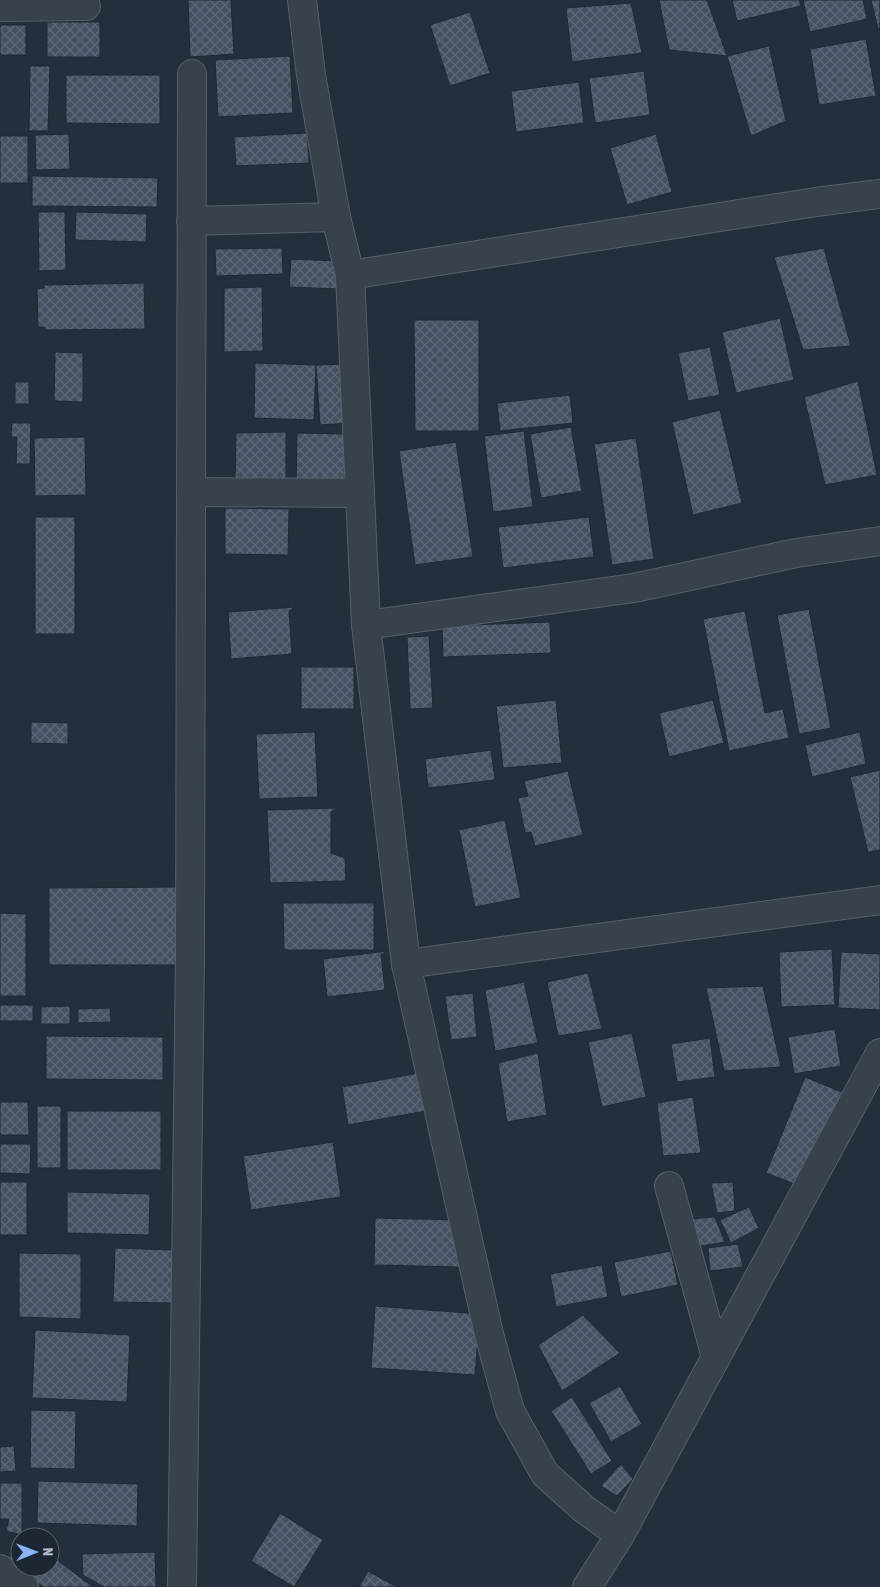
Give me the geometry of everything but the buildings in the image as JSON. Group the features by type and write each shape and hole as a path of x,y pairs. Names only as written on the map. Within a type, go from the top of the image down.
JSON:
{"street":[{"path":"302,0 311,75 336,216 350,275 366,625 406,964 489,1334 510,1411 545,1474 584,1509 620,1535"},
{"path":"0,7 86,6"},
{"path":"182,1587 190,955 192,74"},
{"path":"350,275 816,202 880,194"},
{"path":"191,221 336,216"},
{"path":"191,492 360,493"},
{"path":"366,625 634,588 796,553 880,541"},
{"path":"406,964 880,900"},
{"path":"587,1587 620,1535 880,1053"},
{"path":"669,1186 716,1357"},
{"path":"0,1569 24,1587"}]}
